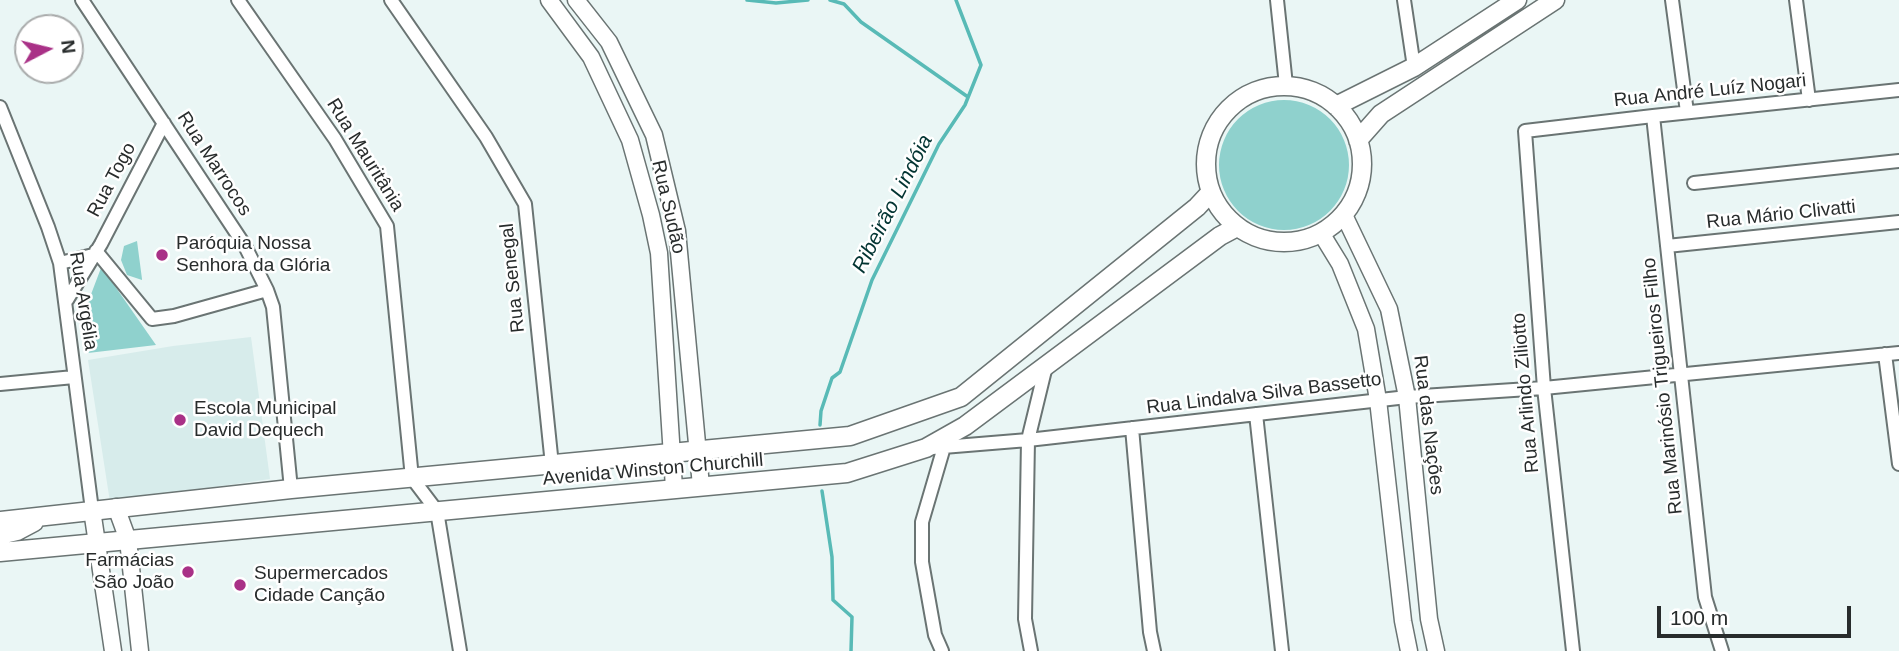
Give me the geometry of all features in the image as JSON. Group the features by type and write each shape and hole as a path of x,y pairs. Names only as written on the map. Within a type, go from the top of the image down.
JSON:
{"main road":[{"path":"1336,106 1414,67 1517,0"},
{"path":"1358,140 1381,114 1555,0"},
{"path":"1286,85 1310,90 1336,106 1348,119 1358,140 1362,160 1354,198 1344,215 1331,228 1295,242 1275,242 1255,237 1237,227 1222,212 1211,192 1206,167 1209,141 1220,118 1238,100 1261,89 1286,85"},
{"name":"Avenida Winston Churchill","path":"0,521 291,489 850,436 961,397 1197,207 1211,192"},
{"name":"Avenida Winston Churchill","path":"0,552 847,473 935,448 1220,236 1237,227"},
{"path":"0,535 18,531 43,517"}],"street":[{"name":"Rua Marrocos","path":"82,0 245,246 267,290 273,307 291,489"},
{"name":"Rua Mauritânia","path":"238,0 335,139 387,226 412,478"},
{"name":"Rua Senegal","path":"391,0 475,120 525,204 552,465"},
{"name":"Rua Sudão","path":"576,0 609,42 654,135 673,211 701,486"},
{"path":"1277,0 1286,85"},
{"path":"1405,0 1414,67"},
{"path":"1672,0 1687,112"},
{"path":"1796,0 1809,100"},
{"name":"Rua Sudão","path":"552,1 591,57 630,140 652,215 659,253 674,488"},
{"name":"Rua André Luíz Nogari","path":"1525,131 1899,90"},
{"name":"Rua Argélia","path":"0,107 61,263 92,510"},
{"name":"Rua Marinósio Trigueiros Filho","path":"1653,116 1705,597 1722,651"},
{"name":"Rua Togo","path":"67,300 164,123"},
{"name":"Rua Arlindo Ziliotto","path":"1525,131 1544,387 1573,651"},
{"path":"1693,183 1899,161"},
{"path":"652,215 673,211"},
{"name":"Rua das Nações","path":"1344,215 1389,309 1407,397 1429,619 1436,651"},
{"name":"Rua Mário Clivatti","path":"1667,246 1899,222"},
{"path":"1321,233 1340,264 1366,329 1378,400 1409,651"},
{"path":"61,263 95,253 152,320 267,290"},
{"name":"Rua Lindalva Silva Bassetto","path":"935,448 1407,397 1544,387 1899,353"},
{"path":"1885,354 1899,464"},
{"path":"1031,651 1025,619 1028,440 1046,366"},
{"path":"0,384 74,377"},
{"path":"1256,414 1282,651"},
{"path":"1132,428 1150,632 1154,651"},
{"path":"935,448 922,522 922,562 935,635 942,651"},
{"path":"412,478 437,511 460,651"},
{"path":"116,507 128,540 140,651"},
{"path":"92,510 113,651"}],"shaded area":[{"path":"1284,100 1309,105 1330,119 1344,140 1349,165 1344,190 1330,211 1309,225 1284,230 1259,225 1238,211 1224,190 1219,165 1224,140 1238,119 1259,105"},
{"path":"137,241 142,280 127,275 121,260 124,246"},
{"path":"101,268 156,345 88,353 82,318"},
{"name":"Escola Municipal David Dequech","path":"251,337 270,479 110,502 88,360"}],"waterway":[{"path":"747,0 776,3 808,0"},
{"path":"830,0 844,4 861,22 968,97"},
{"name":"Ribeirão Lindóia","path":"820,425 821,411 832,378 840,372 872,280 939,144 965,105 981,65 956,0"},
{"name":"Ribeirão Lindóia","path":"822,491 832,557 833,600 852,617 851,651"}],"place":[{"name":"Paróquia Nossa Senhora da Glória","path":"162,255"},
{"name":"Escola Municipal David Dequech","path":"180,420"},
{"name":"Farmácias São João","path":"188,572"},
{"name":"Supermercados Cidade Canção","path":"240,585"}]}
